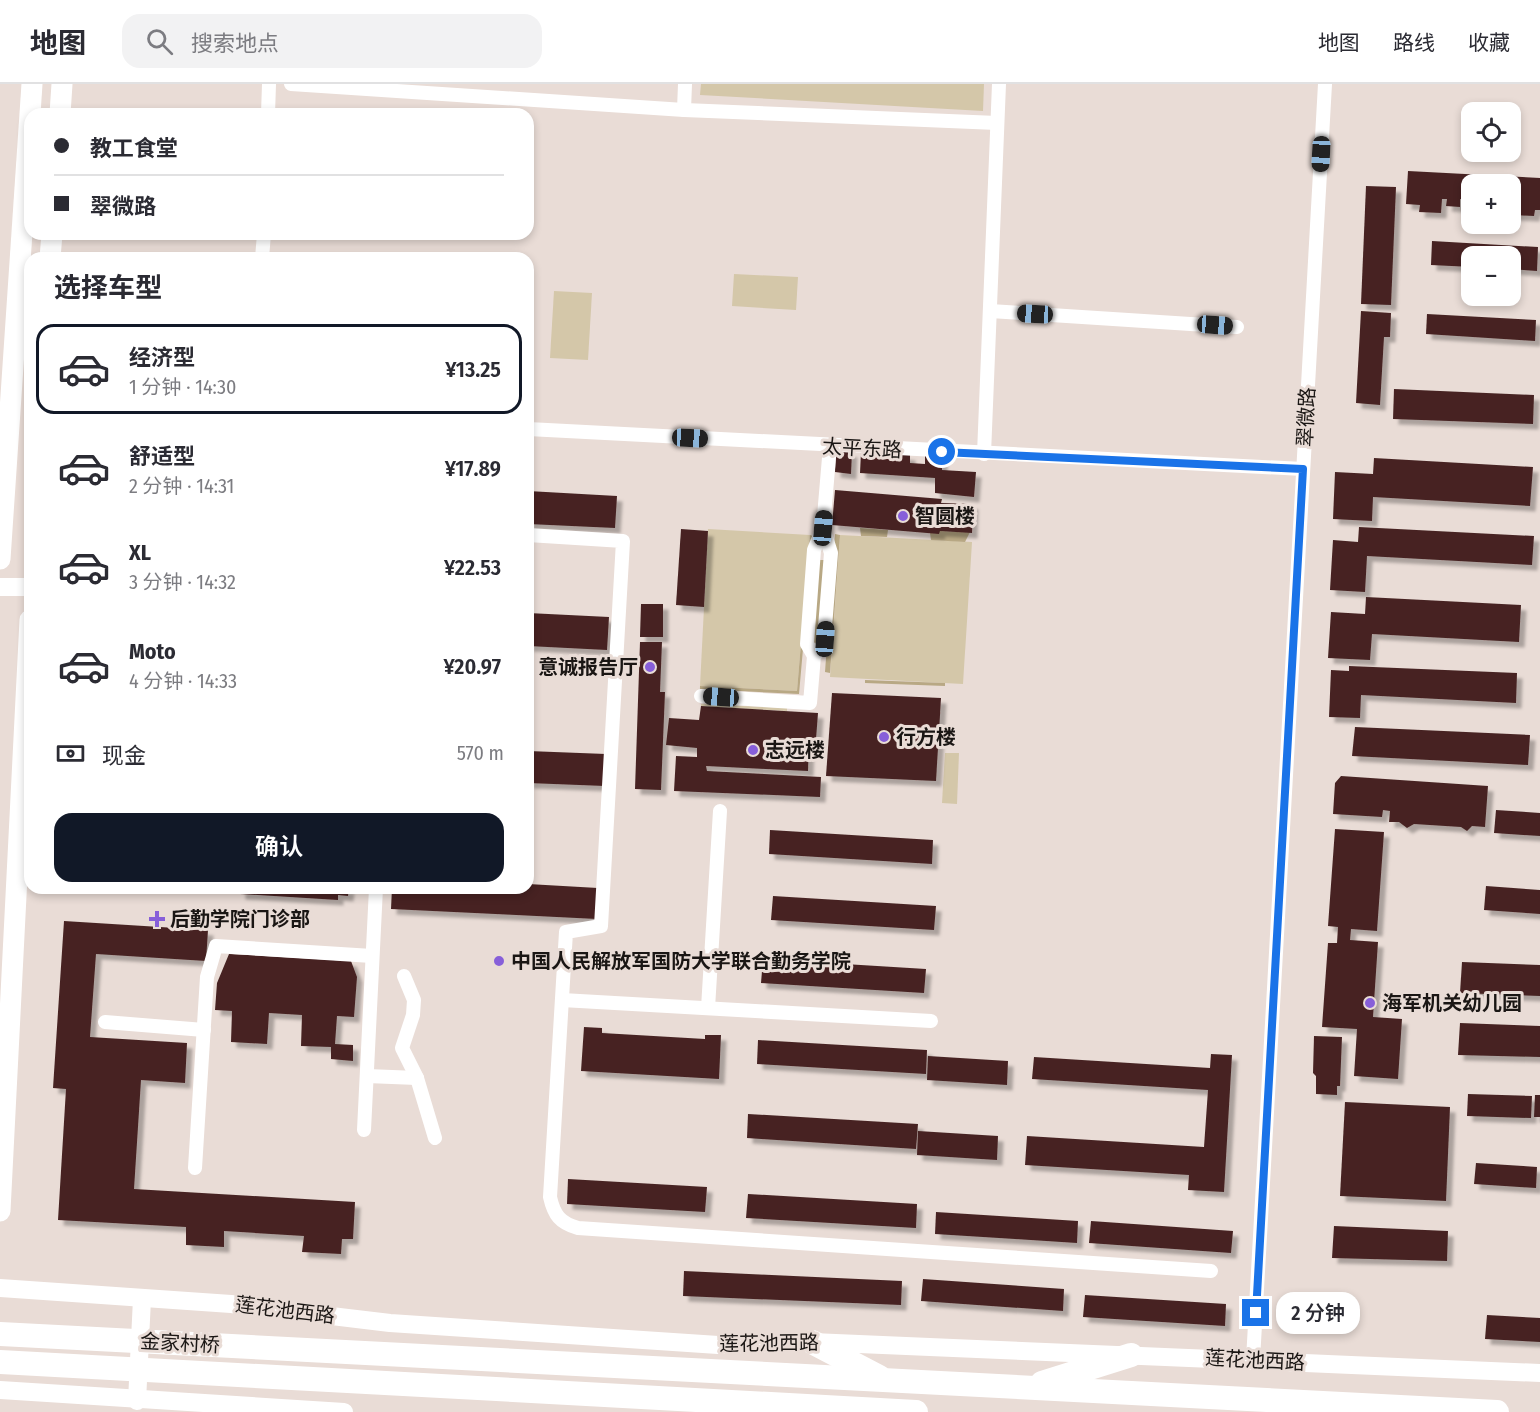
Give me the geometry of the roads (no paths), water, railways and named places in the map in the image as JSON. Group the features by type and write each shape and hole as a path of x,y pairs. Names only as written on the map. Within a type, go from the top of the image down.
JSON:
{"highway":[{"name":"金家村桥","path":"0,1334 360,1352"},
{"path":"812,1342 887,1381"},
{"name":"莲花池西路","path":"360,1352 1497,1412"},
{"path":"1026,1388 1131,1355"},
{"name":"金家村桥","path":"0,1362 916,1412"}],"main road":[{"path":"30,108 32,84"},
{"path":"60,108 62,84"},
{"path":"0,559 24,203"},
{"path":"0,1211 24,749"}],"street":[{"path":"268,84 268,108"},
{"path":"291,84 684,110 997,123"},
{"path":"684,110 685,84"},
{"path":"984,454 999,84"},
{"name":"翠微路","path":"1253,1360 1325,84"},
{"path":"990,311 1237,327"},
{"name":"太平东路","path":"534,429 1303,469"},
{"path":"701,696 810,703 814,656 824,645 831,553 823,528 830,446"},
{"path":"534,535 623,541 601,926 566,932 550,1197 554,1212 564,1224 590,1229 1211,1271"},
{"path":"0,587 24,587"},
{"path":"708,1008 720,811"},
{"path":"364,1130 376,894"},
{"path":"195,1167 207,977 216,946 372,956"},
{"path":"404,976 414,1000 413,1015 402,1048 417,1078 435,1138"},
{"path":"562,1000 931,1021"},
{"path":"105,1022 204,1030"},
{"path":"367,1076 417,1078"},
{"name":"莲花池西路","path":"0,1288 231,1304 390,1323 718,1344 812,1342 1540,1373"},
{"path":"137,1401 142,1299"},
{"path":"0,1390 137,1401 344,1412"}],"place":[{"name":"智圆楼","path":"903,516"},
{"name":"意诚报告厅","path":"650,667"},
{"name":"行方楼","path":"884,737"},
{"name":"志远楼","path":"753,750"},
{"name":"后勤学院门诊部","path":"157,919"},
{"name":"中国人民解放军国防大学联合勤务学院","path":"499,961"},
{"name":"海军机关幼儿园","path":"1370,1003"}]}
